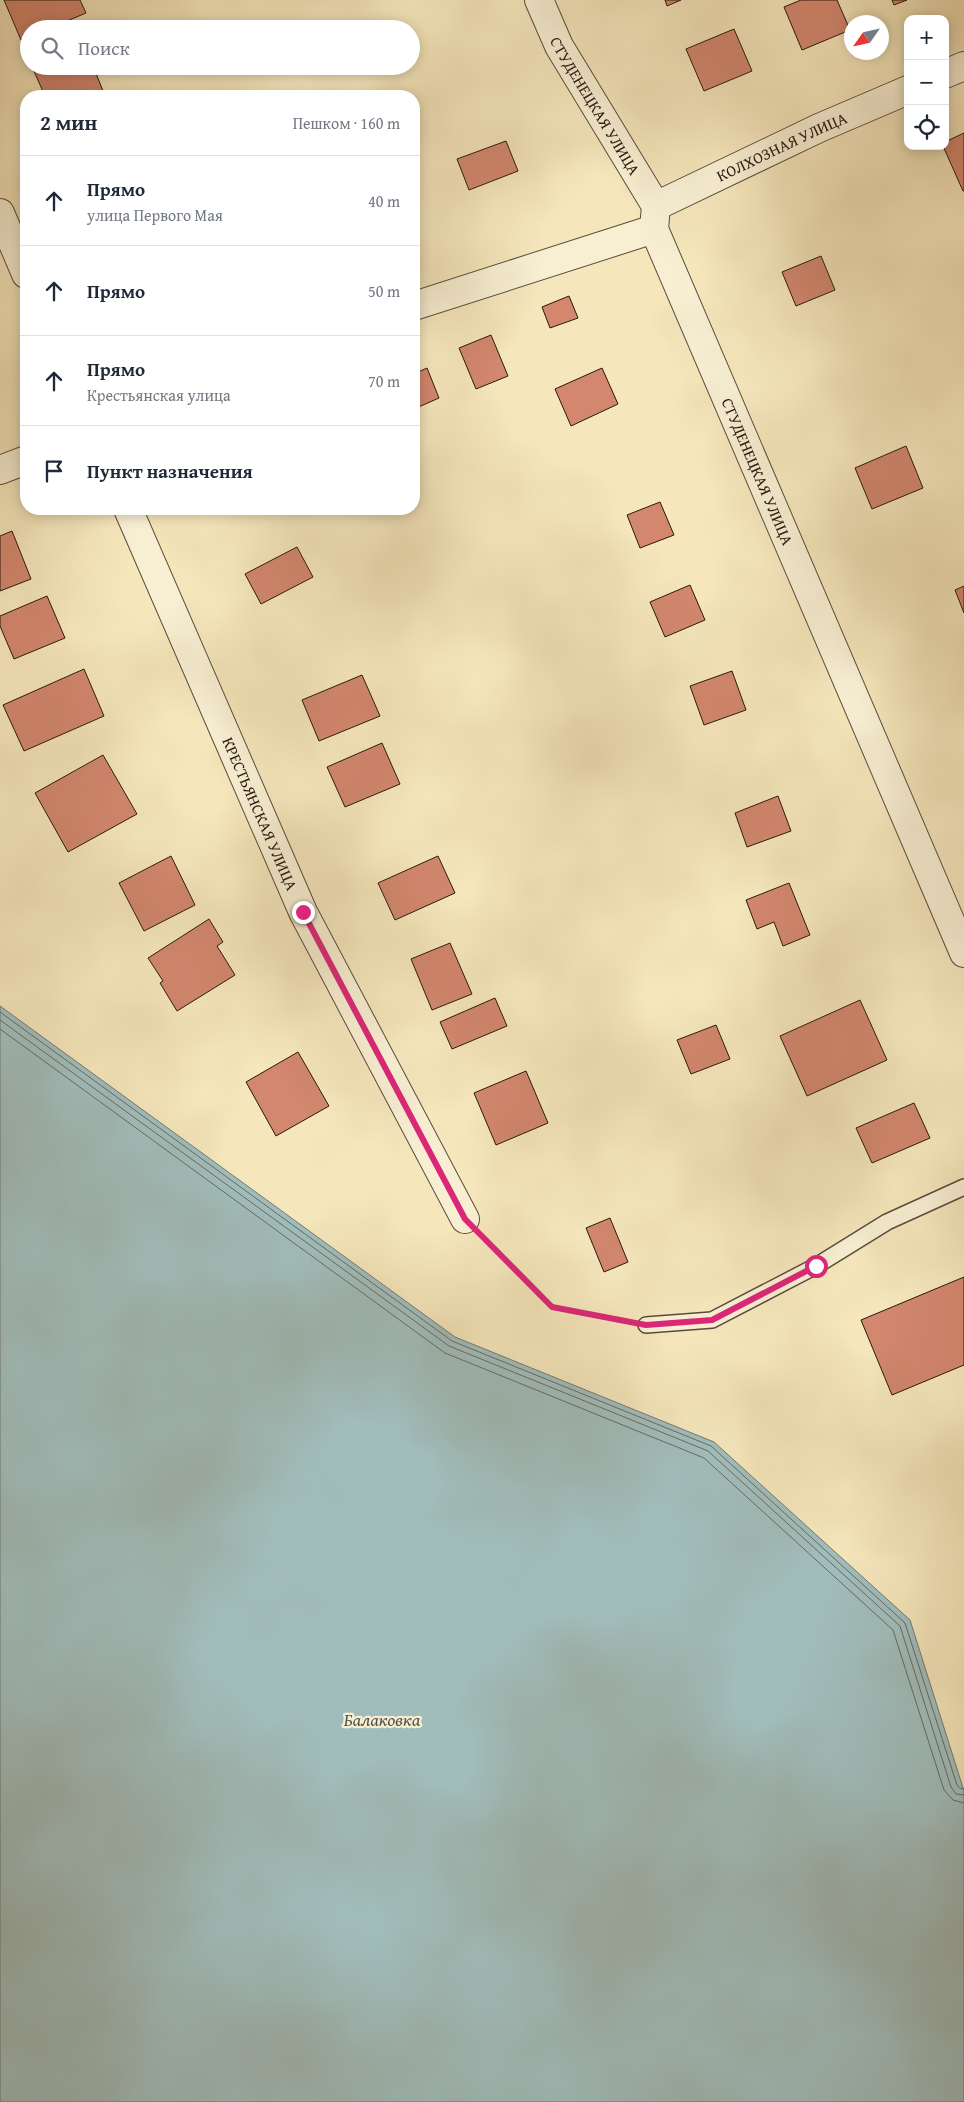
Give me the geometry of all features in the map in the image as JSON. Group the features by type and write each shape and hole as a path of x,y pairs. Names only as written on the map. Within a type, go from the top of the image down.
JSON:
{"street":[{"name":"СТУДЕНЕЦКАЯ УЛИЦА","path":"539,0 559,46 655,218 964,953"},
{"path":"949,72 964,66"},
{"name":"КОЛХОЗНАЯ УЛИЦА","path":"420,304 655,218 819,128 904,92"},
{"path":"0,213 20,260"},
{"path":"0,470 20,462"},
{"name":"КРЕСТЬЯНСКАЯ УЛИЦА","path":"131,515 303,912 465,1219"}],"lane":[{"path":"646,1325 712,1320 816,1266 887,1222 964,1188"}],"path":[{"path":"465,1219 552,1307 646,1325"}],"water":[{"name":"Балаковка","path":"0,1006 455,1337 714,1442 910,1620 964,1791 964,2102 0,2102"}],"building":[{"path":"4,0 80,0 86,13 69,20 20,20 20,38"},
{"path":"665,0 681,0 667,6"},
{"path":"801,0 837,0 844,16 844,32 802,50 784,7"},
{"path":"892,0 907,0 894,5"},
{"path":"734,29 752,71 704,91 686,49"},
{"path":"36,75 97,75 103,90 42,90"},
{"path":"964,133 964,191 945,150 949,150 949,140"},
{"path":"506,141 518,171 469,190 457,159"},
{"path":"821,256 835,290 796,306 782,272"},
{"path":"569,296 578,318 550,328 542,307"},
{"path":"491,335 508,376 476,389 459,348"},
{"path":"427,368 439,398 420,406 420,371"},
{"path":"602,368 618,404 571,426 555,389"},
{"path":"906,446 923,488 872,509 855,468"},
{"path":"660,502 674,535 640,548 627,515"},
{"path":"12,531 31,579 0,591 0,536"},
{"path":"297,547 313,577 261,604 245,574"},
{"path":"690,585 705,620 665,637 650,602"},
{"path":"964,586 964,613 955,590"},
{"path":"47,596 65,638 14,659 0,626 0,616"},
{"path":"84,669 104,716 24,751 3,705"},
{"path":"732,671 746,710 704,725 690,686"},
{"path":"362,675 380,716 319,741 302,700"},
{"path":"382,743 400,784 345,807 327,767"},
{"path":"103,755 137,814 68,852 35,793"},
{"path":"778,796 791,831 747,847 735,813"},
{"path":"171,856 195,905 144,931 119,883"},
{"path":"438,856 455,893 395,920 378,883"},
{"path":"789,883 810,935 783,946 774,922 757,929 746,900"},
{"path":"209,919 223,942 217,946 235,975 177,1011 160,983 163,981 148,958"},
{"path":"450,943 472,994 432,1010 411,959"},
{"path":"495,998 507,1026 452,1049 440,1022"},
{"path":"860,1000 887,1060 807,1096 780,1036"},
{"path":"716,1025 730,1059 691,1074 677,1040"},
{"path":"298,1052 329,1106 276,1136 246,1082"},
{"path":"526,1071 548,1123 496,1145 474,1093"},
{"path":"914,1103 930,1138 872,1163 856,1128"},
{"path":"610,1218 628,1262 604,1272 586,1228"},
{"path":"964,1277 964,1365 892,1395 861,1320"}],"route":[{"path":"303,912 465,1219 552,1307 646,1325 712,1320 816,1266"}]}
